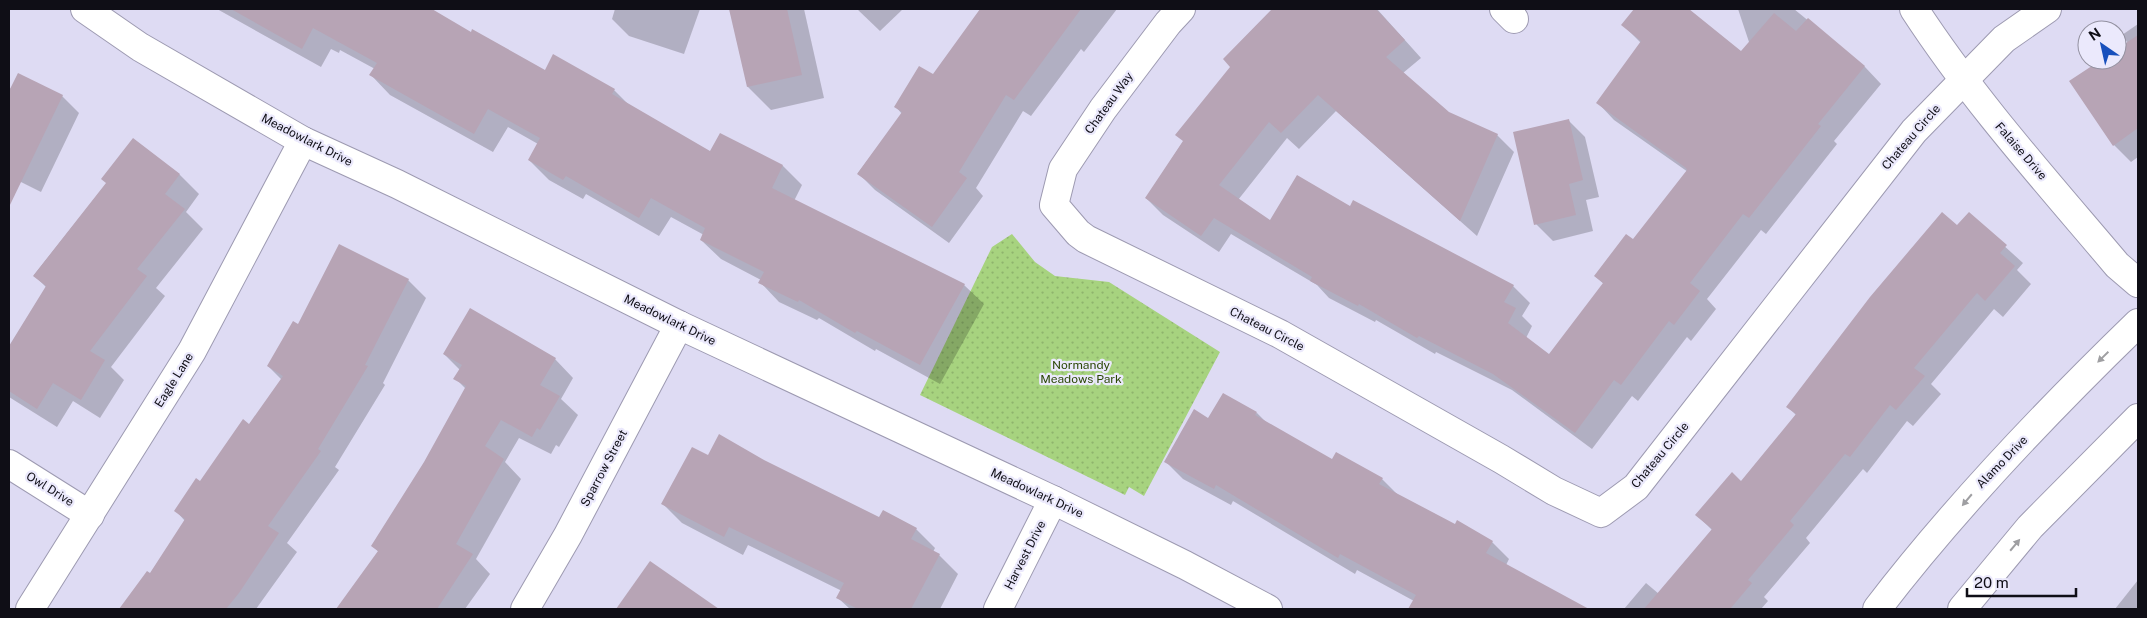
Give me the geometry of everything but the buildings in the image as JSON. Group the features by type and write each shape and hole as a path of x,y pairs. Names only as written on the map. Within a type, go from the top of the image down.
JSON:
{"street":[{"name":"Meadowlark Drive","path":"85,9 140,47 303,141 397,184 679,325 1185,564 1268,609"},
{"name":"Chateau Way","path":"1054,205 1063,169 1103,109 1168,23 1181,9"},
{"name":"Falaise Drive","path":"1914,9 1963,80 1992,117 2118,265 2138,283"},
{"name":"Chateau Circle","path":"1054,205 1078,233 1086,239 1280,334 1554,491 1601,513 1636,487 1914,131 2004,39 2047,9"},
{"name":"Eagle Lane","path":"30,609 192,351 303,141"},
{"name":"Alamo Drive","path":"1877,609 1972,493 2138,323"},
{"name":"Sparrow Street","path":"526,609 568,535 679,325"},
{"path":"1962,609 2030,527 2138,418"},
{"name":"Owl Drive","path":"9,464 90,515"},
{"name":"Harvest Drive","path":"998,609 1053,500"}],"green space":[{"name":"Normandy Meadows Park","path":"1012,234 1035,262 1055,276 1109,282 1220,352 1144,496 1129,487 1125,495 920,395 992,247"}]}
